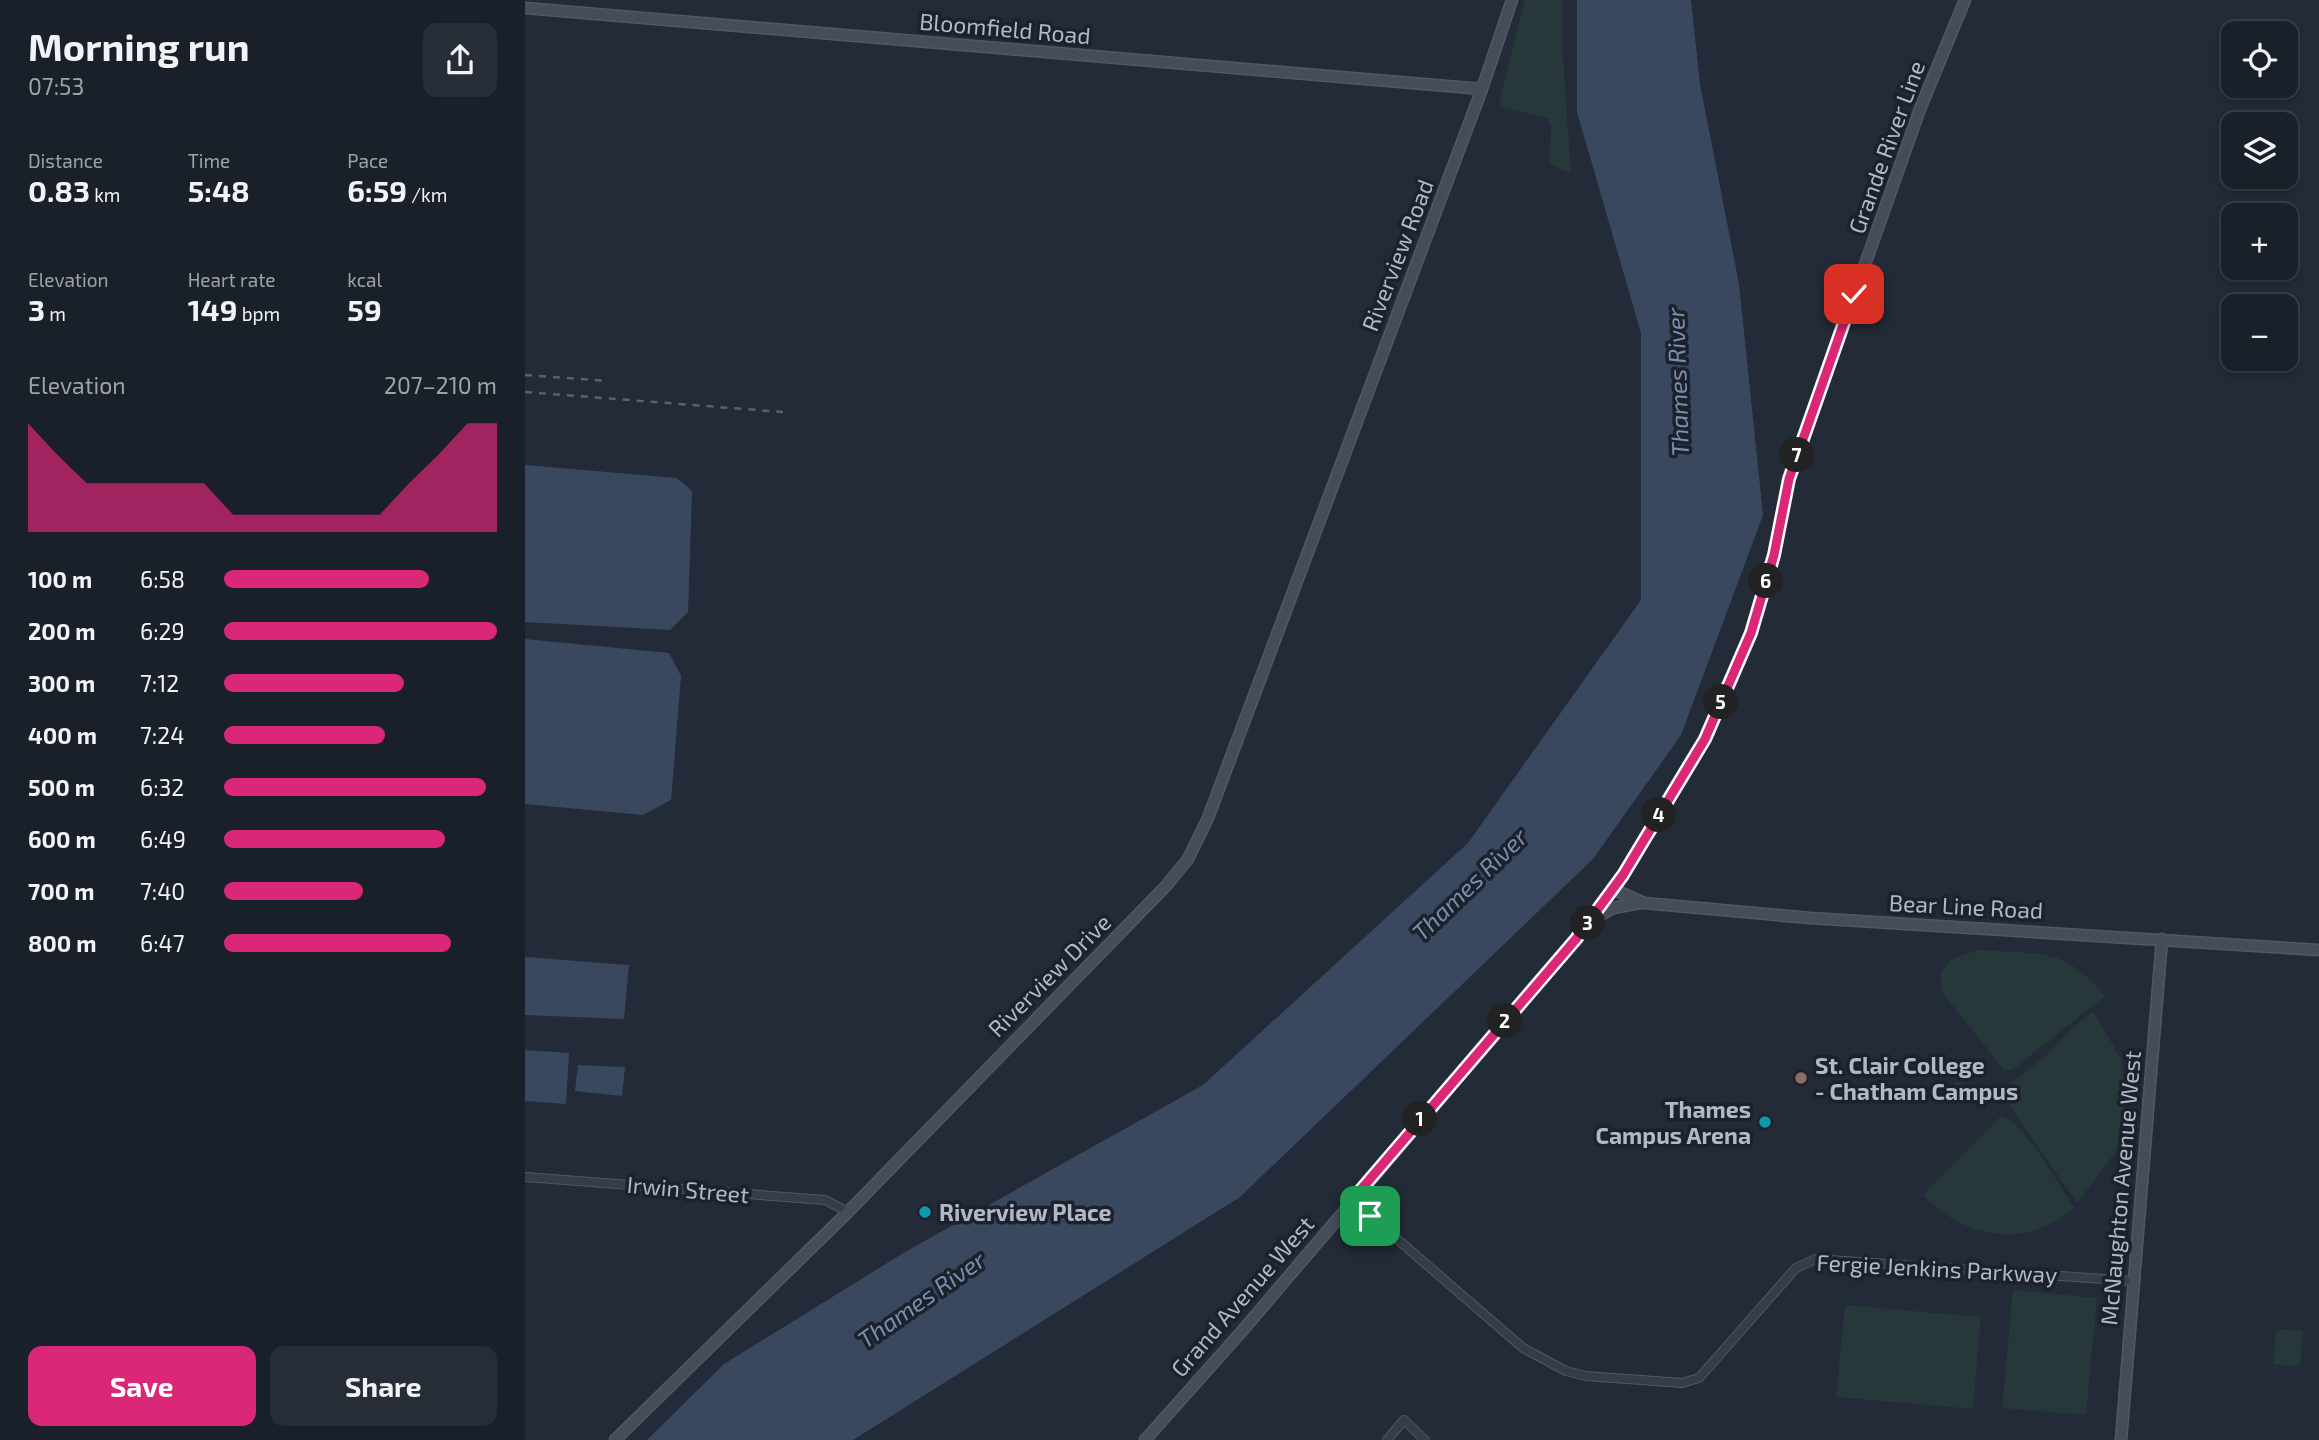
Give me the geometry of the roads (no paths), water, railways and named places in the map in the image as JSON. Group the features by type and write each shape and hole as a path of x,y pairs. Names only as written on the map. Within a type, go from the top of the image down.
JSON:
{"main road":[{"name":"Riverview Road","path":"1352,435 1482,89 1512,0"},
{"name":"Grande River Line","path":"1613,889 1705,739 1751,633 1774,555 1789,479 1920,109 1965,0"},
{"name":"Bloomfield Road","path":"525,8 1482,89"},
{"name":"Riverview Drive","path":"615,1440 848,1212 1184,864 1208,818 1352,435"},
{"name":"Bear Line Road","path":"1613,889 1644,903 1809,918 2319,950"},
{"name":"Grand Avenue West","path":"1145,1440 1584,929 1613,889"},
{"path":"1584,929 1605,912 1644,903"},
{"name":"McNaughton Avenue West","path":"2121,1440 2162,939"}],"street":[{"name":"Irwin Street","path":"525,1177 825,1200 848,1212"},
{"name":"Fergie Jenkins Parkway","path":"1352,1200 1523,1348 1566,1371 1585,1376 1682,1382 1699,1378 1796,1268 1816,1259 2132,1281"},
{"path":"1387,1440 1404,1420 1425,1440"}],"water":[{"name":"Thames River","path":"1577,0 1691,0 1700,84 1739,284 1763,515 1681,735 1593,859 1240,1197 853,1440 647,1440 724,1364 905,1252 1203,1085 1468,843 1641,600 1641,333 1577,112"},
{"path":"525,465 677,478 692,491 688,612 670,630 525,622"},
{"path":"525,639 669,653 681,676 671,800 643,815 525,804"},
{"path":"525,957 629,965 624,1019 525,1015"},
{"path":"525,1050 569,1053 566,1104 525,1101"},
{"path":"578,1065 625,1067 622,1096 575,1091"}],"railway":[{"path":"525,375 608,381"},
{"path":"525,392 783,412"}],"place":[{"name":"St. Clair College - Chatham Campus","path":"1801,1078"},
{"name":"Thames Campus Arena","path":"1765,1122"},
{"name":"Riverview Place","path":"925,1212"}]}
